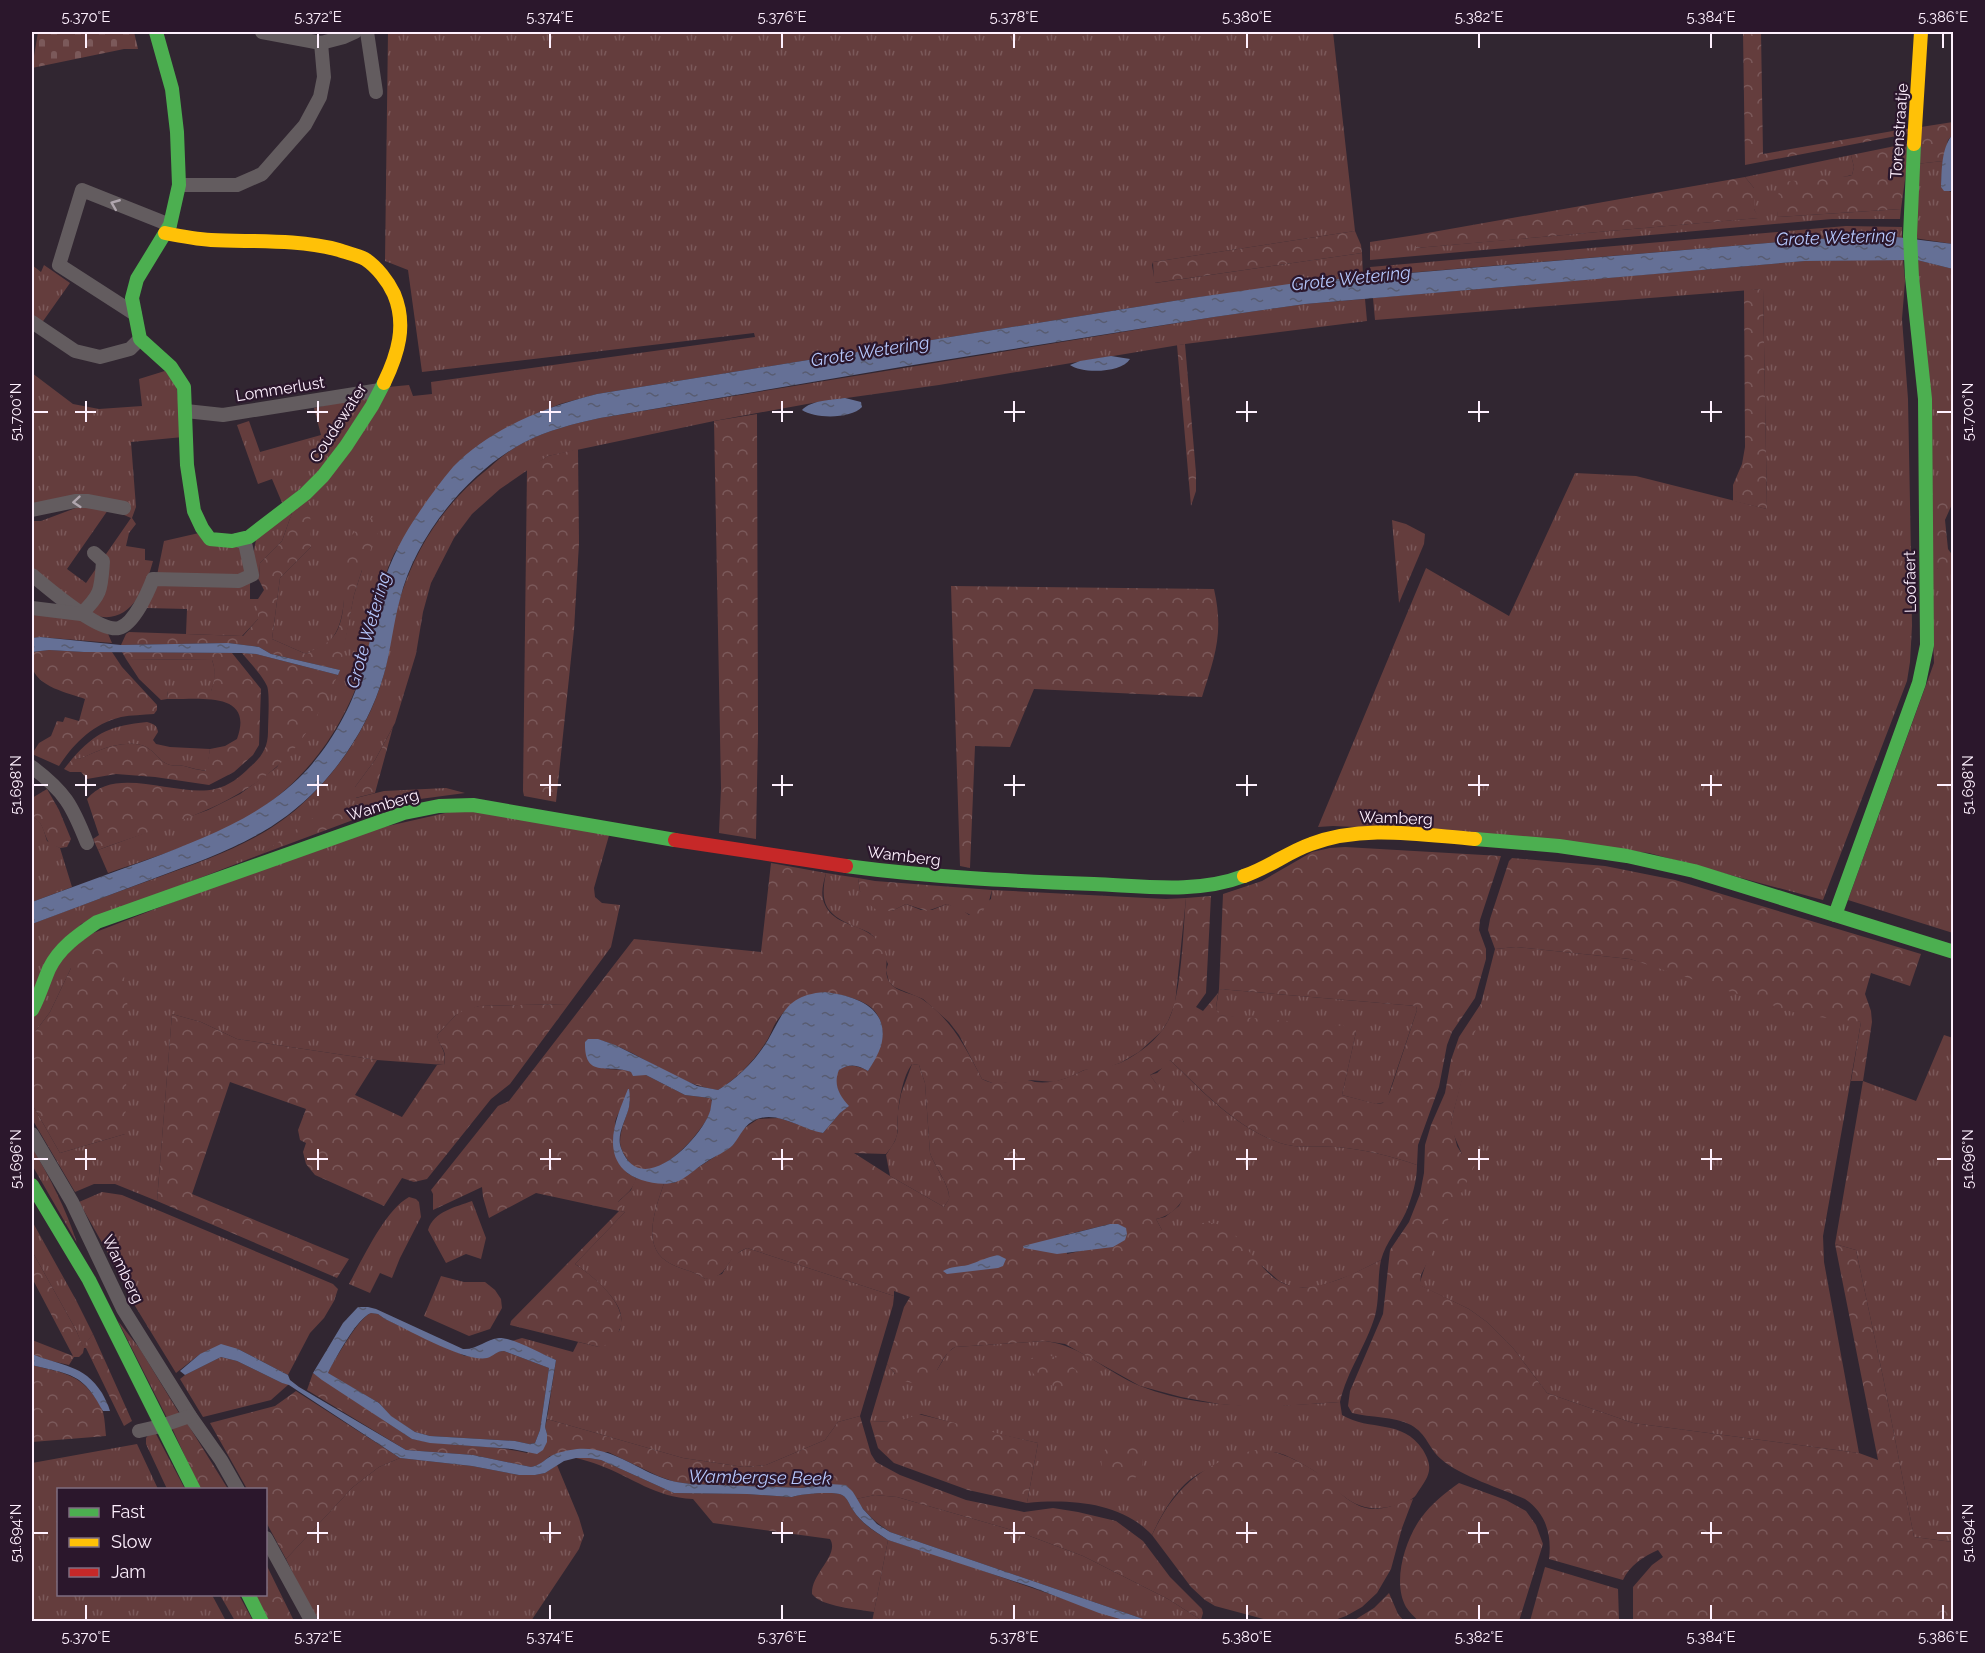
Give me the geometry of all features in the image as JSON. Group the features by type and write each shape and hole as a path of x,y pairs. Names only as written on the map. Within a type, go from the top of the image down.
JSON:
{"street":[{"path":"32,575 81,614 111,628 124,626 146,597 153,579 239,581 252,575 245,543 237,540 226,542 210,539 194,511 187,465 184,387 171,368 140,339 132,298 137,279 168,229 179,185 177,132 172,89 156,32"},
{"path":"262,32 321,43 355,32"},
{"path":"367,32 376,92"},
{"name":"Torenstraatje","path":"1910,233 1921,32"},
{"path":"179,185 237,185 262,174 305,125 320,98 324,77 321,43"},
{"name":"Coudewater","path":"135,314 59,265 81,190 189,239 326,245 364,258 388,281 396,298 401,331 392,369 354,435 322,477 292,504 247,538 237,540"},
{"name":"Loofaert","path":"1830,913 1919,683 1927,645 1925,399 1910,266 1910,233"},
{"path":"32,322 75,351 100,357 130,349 140,339"},
{"name":"Lommerlust","path":"186,411 223,415 380,390"},
{"path":"32,510 75,501 124,508"},
{"path":"81,614 100,592 104,561 94,553"},
{"path":"32,608 81,614"},
{"path":"32,767 66,797 87,843"},
{"name":"Wamberg","path":"32,1010 50,968 62,949 97,922 404,813 440,806 473,805 515,810 663,839 906,874 969,879 1178,887 1216,884 1237,879 1256,872 1309,844 1342,834 1365,832 1481,839 1582,849 1664,864 1830,913"},
{"path":"1830,913 1953,952"},
{"name":"Wamberg","path":"32,1134 72,1202 123,1309 237,1488"},
{"name":"Wamberg","path":"32,1185 73,1250 193,1488"},
{"path":"139,1431 190,1416"},
{"path":"267,1540 312,1622"},
{"path":"249,1596 262,1622"}],"green space":[{"path":"38,32 134,32 138,49 124,49 32,68"},
{"path":"388,32 1333,32 1355,231 1153,262 1152,265 1155,283 1362,253 1363,276 1192,298 597,394 560,404 536,414 405,540 394,554 379,597 362,672 351,700 338,726 305,771 262,808 238,823 198,841 108,873 98,850 208,810 240,794 277,767 338,675 354,595 362,570 345,559 344,602 336,633 328,643 306,654 272,639 280,578 311,547 294,507 282,541 260,563 259,580 254,566 255,545 256,540 388,387 409,385 413,396 432,394 431,382 755,337 754,333 422,372 408,270 385,261"},
{"path":"1743,32 1761,32 1763,154 1913,128 1912,133 1745,165"},
{"path":"1953,122 1953,134 1948,140 1943,161 1916,164 1921,127"},
{"path":"1910,143 1901,209 1777,217 1781,182 1849,176 1852,175 1854,167 1851,155"},
{"path":"1851,155 1854,167 1852,175 1838,178 1779,205 1777,217 1901,209 1900,219 1832,219 1370,260 1370,242 1416,235 1416,248 1758,218 1754,209 1754,188 1745,177"},
{"path":"1943,161 1941,187 1953,191 1953,244 1914,238 1916,164"},
{"path":"1745,177 1754,188 1754,209 1759,218 1416,248 1416,235"},
{"path":"1846,226 1902,227 1902,238 1880,235 1804,240 1371,276 1370,267"},
{"path":"1355,231 1362,253 1154,283 1153,262"},
{"path":"1903,259 1905,281 1902,319 1908,399 1911,555 1910,662 1907,681 1823,900 1649,853 1426,830 1318,827 1426,568 1509,616 1575,473 1636,476 1767,509 1763,289 1375,320 1373,298 1805,261"},
{"path":"1917,260 1953,269 1953,484 1930,484"},
{"path":"32,265 41,272 44,265 70,283 41,324 32,317"},
{"path":"1763,289 1767,509 1733,501 1733,485 1742,464 1745,447 1744,290"},
{"path":"1365,299 1367,321 1185,344 939,385 818,402 548,456 500,489 472,514 454,538 431,583 423,612 416,654 395,723 375,760 355,787 356,798 384,791 446,788 465,793 420,799 398,806 357,804 280,842 262,854 81,924 32,1002 32,924 251,840 284,819 328,778 362,729 378,693 401,595 425,541 460,494 502,457 532,438 600,418 1214,317 1305,304"},
{"path":"1185,344 1196,473 1196,491 1191,506 1177,345"},
{"path":"168,370 176,383 183,437 131,442 136,507 132,518 136,524 129,533 126,546 145,549 145,560 153,561 144,586 130,607 111,617 98,616 71,603 32,571 32,521 41,521 81,506 108,510 67,569 86,583 131,518 124,515 125,503 32,507 32,373 73,404 99,409 142,406 139,379"},
{"path":"371,395 331,459 283,505 272,479 258,484 237,425 249,421 260,452 321,435 314,408"},
{"path":"757,414 756,839 719,833 721,788 714,421"},
{"path":"578,449 579,543 574,630 556,802 524,796 523,791 527,469 548,456"},
{"path":"1930,484 1953,484 1953,502 1945,520 1948,549 1953,556 1953,569 1933,567"},
{"path":"310,505 311,547 280,578 272,639 306,654 329,641 338,629 343,607 345,551 349,538 371,518 380,518 382,523 354,595 340,670 271,654 259,647 228,643 121,645 129,632 243,636 258,619 258,599 264,590 259,580 260,563 282,541 294,507"},
{"path":"1392,520 1425,534 1424,544 1399,603"},
{"path":"199,533 243,545 250,584 250,599 258,599 258,619 242,636 186,634 187,609 146,608 156,580 164,541"},
{"path":"1931,563 1938,569 1953,569 1953,933 1848,900 1934,663"},
{"path":"951,586 1214,589 1218,619 1217,644 1202,697 1034,689 1010,747 975,746 970,868 960,866"},
{"path":"32,612 88,620 106,629 112,643 32,638"},
{"path":"49,650 112,652 122,667 157,705 157,710 154,714 121,717 102,724 78,742 59,766 32,754 39,743 51,736 57,721 63,722 65,717 79,721 85,699 46,684 35,673 32,652"},
{"path":"122,652 232,653 261,689 259,745 253,755 234,772 209,785 116,774 87,779 81,772 70,772 64,769 72,759 82,758 111,746 130,744 147,747 170,765 206,771 210,749 225,746 237,739 240,723 238,712 231,705 208,699 167,699 168,691 211,691 214,675 212,660 126,659"},
{"path":"242,653 256,654 338,675 315,719 299,743 257,782 233,797 180,821 98,850 93,839 99,835 87,799 99,789 114,784 130,783 200,791 215,789 238,778 261,755 268,737 268,690 262,678"},
{"path":"126,659 212,660 215,675 213,687 211,691 168,691 167,699 161,700 139,679"},
{"path":"147,722 157,728 158,732 153,740 156,744 210,749 207,771 170,765 147,747 135,744 111,746 83,758 72,759 89,742 105,732 114,728"},
{"path":"393,727 375,793 355,798 355,787 375,760"},
{"path":"47,789 71,839 67,847 60,848 50,844 39,822 32,817 32,798"},
{"path":"357,804 398,806 262,854 309,820 340,807"},
{"path":"463,809 610,832 594,888 595,897 602,903 620,905 611,947 569,1004 479,1006 456,1015 437,1035 444,1052 444,1065 377,1060 237,1039 201,1022 172,1014 157,1201 115,1184 94,1184 75,1192 32,1119 32,1104 60,1153 125,1134 71,968 50,1012 32,1036 32,1019 58,964 83,937 344,836"},
{"path":"32,817 40,823 47,841 60,848 72,887 32,902"},
{"path":"1330,848 1501,856 1480,920 1479,930 1486,949 1486,959 1475,998 1452,1032 1447,1045 1439,1087 1418,1145 1417,1165 1357,1149 1293,1146 1280,1143 1234,1118 1170,1060 1168,1065 1150,1075 1183,1120 1191,1147 1192,1163 1187,1192 1180,1204 1170,1213 1156,1219 1162,1230 1203,1223 1217,1224 1236,1236 1275,1279 1296,1287 1322,1285 1381,1260 1375,1316 1347,1380 1340,1402 1242,1406 1181,1397 1140,1386 1065,1344 1045,1341 955,1347 949,1351 929,1379 910,1383 899,1377 887,1364 904,1307 910,1297 894,1291 894,1296 747,1248 734,1256 719,1275 705,1279 661,1257 655,1248 652,1227 664,1183 674,1183 733,1145 743,1129 758,1119 779,1118 823,1133 848,1106 840,1096 837,1087 838,1072 846,1066 863,1068 868,1071 880,1047 882,1027 878,1015 872,1008 861,1001 842,995 821,993 794,1003 777,1021 768,1039 751,1063 732,1081 718,1090 684,1080 610,1043 588,1039 606,1069 626,1070 638,1075 646,1075 685,1095 710,1098 712,1101 709,1115 696,1134 675,1156 651,1169 640,1169 630,1163 621,1148 621,1132 630,1101 616,1118 615,1130 627,1173 636,1178 635,1182 618,1202 623,1204 620,1211 625,1212 575,1264 592,1276 610,1294 621,1314 621,1324 617,1334 605,1345 599,1347 510,1325 511,1321 619,1211 536,1193 489,1218 482,1187 433,1210 431,1190 498,1106 509,1101 634,939 761,952 771,863 826,873 823,897 829,912 834,917 862,929 881,944 886,956 886,973 890,983 933,1007 957,1035 982,1079 997,1083 1058,1080 1085,1070 1120,1063 1147,1046 1164,1028 1173,1010 1179,979 1186,898 1211,896 1206,993 1196,1007 1203,1011 1218,993 1216,1008 1219,1015 1355,1027 1356,1032 1342,1095 1377,1104 1383,1103 1390,1092 1417,1010 1416,1006 1219,989 1223,894 1262,881 1312,852","holes":["912,1064 919,1065 925,1083 930,1153 949,1194 944,1207 854,1153 886,1154 892,1146 897,1132 902,1088","1118,1224 1084,1250 1067,1254 1065,1235"]},
{"path":"1512,858 1605,866 1675,880 1921,954 1910,986 1871,973 1865,994 1872,1022 1863,1081 1851,1081 1861,1022 1802,1015 1630,959 1516,947 1495,949 1488,930 1490,919 1509,861"},
{"path":"826,873 858,878 860,891 892,911 906,904 921,910 932,910 947,904 969,915 991,899 992,890 1166,899 1186,898 1175,1004 1161,1032 1139,1052 1120,1063 1106,1068 1084,1070 1054,1082 1029,1080 995,1084 982,1079 959,1035 949,1022 923,999 894,987 889,982 886,970 888,964 875,938 868,932 838,918 827,908 824,894"},
{"path":"858,878 992,890 988,905 975,917 947,904 927,911 906,904 892,911 878,911 866,902 860,891"},
{"path":"120,941 128,1010 125,1134 60,1153 32,1104 32,1036 50,1012 71,968 82,954 96,945"},
{"path":"1516,947 1630,959 1861,1022 1823,1236 1824,1262 1859,1453 1633,1423 1547,1393 1513,1348 1487,1322 1469,1309 1419,1285 1462,1154 1453,1133 1451,1121 1495,949"},
{"path":"1219,989 1416,1006 1417,1010 1386,1102 1376,1104 1342,1095 1356,1032 1218,1015 1216,1008"},
{"path":"1484,999 1451,1121 1457,1146 1462,1154 1476,1163 1421,1275 1420,1285 1469,1309 1487,1322 1513,1348 1547,1393 1633,1423 1859,1453 1878,1460 1835,1244 1856,1250 1914,1537 1953,1542 1953,1621 1633,1621 1633,1587 1652,1565 1663,1557 1658,1550 1637,1562 1623,1580 1549,1559 1546,1525 1538,1511 1525,1499 1449,1465 1437,1455 1421,1433 1411,1425 1397,1420 1352,1413 1348,1406 1350,1391 1383,1314 1390,1250 1409,1222 1420,1194 1424,1173 1425,1145 1445,1093 1451,1060 1459,1037"},
{"path":"569,1004 510,1084 491,1099 427,1179 414,1182 402,1178 384,1206 315,1175 306,1164 303,1152 306,1143 300,1140 298,1130 306,1109 230,1082 192,1194 349,1259 337,1278 157,1201 172,1014 201,1022 237,1039 377,1060 355,1095 402,1117 437,1065 444,1065 444,1051 437,1035 456,1015 479,1006"},
{"path":"1944,1035 1953,1038 1953,1542 1914,1537 1856,1250 1835,1244 1863,1081 1916,1101"},
{"path":"1170,1060 1220,1108 1248,1128 1280,1143 1367,1151 1417,1165 1415,1183 1408,1206 1381,1260 1351,1275 1316,1287 1292,1287 1279,1281 1262,1266 1162,1230 1156,1219 1165,1217 1179,1206 1185,1194 1184,1122 1150,1075 1157,1073"},
{"path":"912,1064 919,1065 925,1083 930,1153 949,1194 944,1207 890,1176 886,1155 898,1131 901,1094"},
{"path":"32,1147 57,1194 77,1243 32,1165"},
{"path":"636,1178 664,1183 654,1215 653,1238 655,1248 661,1257 671,1264 705,1279 722,1274 734,1255 747,1248 894,1296 860,1416 838,1422 825,1440 766,1465 744,1467 683,1458 547,1419 556,1360 512,1341 522,1338 573,1352 578,1342 599,1347 620,1330 621,1316 610,1294 575,1264 625,1212 619,1211 618,1202 631,1190"},
{"path":"102,1192 122,1195 333,1284 338,1289 334,1301 324,1318 310,1333 288,1375 238,1349 200,1354 176,1373 132,1301 79,1202"},
{"path":"409,1197 419,1202 421,1217 392,1278 380,1273 370,1293 349,1284 383,1224 400,1203"},
{"path":"472,1201 486,1238 481,1259 466,1254 446,1263 428,1230 440,1214"},
{"path":"32,1221 93,1334 83,1347 32,1251"},
{"path":"32,1251 83,1346 93,1334 132,1421 124,1426 86,1348 79,1357 74,1357 69,1365 32,1354 32,1340 73,1356 32,1278"},
{"path":"441,1276 464,1282 485,1282 495,1290 501,1299 502,1308 490,1329 469,1336 424,1316"},
{"path":"371,1313 378,1314 465,1356 504,1351 549,1368 540,1430 535,1443 430,1436 415,1432 390,1416 379,1403 327,1373 354,1330"},
{"path":"118,1321 140,1349 179,1413 167,1418"},
{"path":"1045,1341 1071,1348 1140,1386 1188,1400 1264,1406 1340,1402 1342,1415 1364,1423 1396,1429 1415,1440 1427,1457 1428,1473 1413,1498 1395,1506 1370,1508 1351,1501 1314,1471 1294,1459 1276,1452 1264,1453 1210,1469 1194,1477 1172,1499 1152,1535 1139,1524 1110,1509 1077,1503 1027,1503 1038,1443 921,1414 893,1422 870,1421 887,1364 895,1374 937,1370 948,1352 955,1347"},
{"path":"1038,1354 1055,1357 1069,1364 1078,1372 1077,1383 1063,1387 1047,1384 1040,1379 1034,1374 1029,1360"},
{"path":"221,1357 237,1361 282,1383 289,1384 271,1400 203,1417 180,1379"},
{"path":"32,1365 66,1374 81,1382 97,1399 104,1418 106,1436 32,1442"},
{"path":"313,1373 412,1439 527,1453 547,1434 545,1427 547,1419 683,1458 744,1467 766,1465 825,1440 838,1422 860,1416 871,1454 876,1462 900,1475 966,1500 1024,1512 1053,1508 1116,1521 1143,1541 1170,1577 1202,1609 1203,1613 1201,1620 1168,1599 1083,1556 1019,1532 897,1497 875,1495 856,1499 853,1492 809,1486 802,1488 675,1482 608,1452 550,1456 539,1465 531,1467 473,1455 406,1450 307,1390"},
{"path":"296,1391 400,1458 379,1467 353,1487 286,1559 267,1524 267,1488 246,1488 210,1423 275,1406"},
{"path":"918,1414 1038,1443 1027,1503 968,1490 894,1463 878,1448 870,1421 895,1421"},
{"path":"187,1423 227,1488 200,1488 172,1428"},
{"path":"150,1433 156,1434 184,1488 167,1488 146,1444 146,1438"},
{"path":"1121,1441 1138,1448 1143,1459 1140,1473 1126,1482 1117,1482 1109,1477 1101,1462 1103,1453 1109,1446"},
{"path":"137,1444 158,1488 57,1488 57,1596 213,1596 226,1621 32,1621 32,1463"},
{"path":"1255,1450 1280,1454 1297,1461 1319,1474 1357,1505 1373,1509 1383,1508 1413,1499 1391,1569 1377,1593 1362,1607 1332,1621 1271,1621 1215,1606 1191,1587 1152,1535 1170,1504 1192,1479 1220,1462"},
{"path":"400,1458 472,1466 519,1475 545,1473 557,1465 584,1535 579,1549 531,1621 316,1621 286,1559 353,1487 379,1467"},
{"path":"576,1458 601,1460 674,1493 792,1497 817,1493 842,1495 860,1519 888,1540 874,1612 832,1605 812,1594 816,1579 831,1551 830,1539 713,1523 693,1499 655,1491 611,1470"},
{"path":"1459,1483 1506,1500 1526,1511 1536,1525 1543,1544 1519,1621 1418,1621 1406,1607 1400,1586 1400,1574 1410,1538 1429,1508"},
{"path":"875,1495 897,1497 1019,1532 1083,1556 1168,1599 1201,1620 1200,1622 1149,1621 890,1532 871,1517 856,1499"},
{"path":"888,1540 946,1558 1127,1621 872,1622"},
{"path":"267,1566 294,1621 268,1621 254,1596 267,1596"},
{"path":"1545,1567 1618,1589 1619,1621 1530,1621"},
{"path":"1389,1593 1398,1614 1404,1621 1353,1621 1374,1608"},
{"path":"221,1596 240,1596 253,1621 235,1621"}],"water":[{"path":"1953,134 1954,191 1944,191 1941,187 1943,159 1946,146"},
{"name":"Grote Wetering","path":"1880,235 1953,244 1953,269 1917,260 1805,261 1305,304 907,366 600,418 542,434 523,443 482,471 463,489 431,530 407,576 384,674 373,705 350,748 319,787 282,819 243,843 178,870 32,924 32,902 210,835 250,815 287,789 304,773 332,737 354,695 366,657 385,578 414,520 444,478 468,453 502,430 558,405 597,394 1303,282"},
{"path":"1111,356 1130,359 1119,367 1102,371 1083,370 1070,365 1080,361"},
{"path":"845,398 861,402 862,407 842,416 815,415 802,410 816,402"},
{"path":"32,638 121,645 228,643 259,647 271,654 340,670 338,675 256,654 242,653 49,650 32,652"},
{"path":"825,992 848,997 868,1006 881,1022 883,1033 880,1049 868,1071 854,1066 847,1066 839,1070 838,1089 849,1106 823,1133 782,1119 766,1117 749,1124 733,1145 676,1182 663,1184 648,1182 624,1170 617,1161 613,1141 617,1120 628,1089 629,1107 620,1143 630,1163 641,1169 668,1161 681,1151 703,1126 710,1112 712,1100 685,1095 646,1075 633,1076 631,1072 623,1070 593,1066 586,1054 585,1042 588,1039 598,1039 615,1045 697,1086 718,1090 752,1062 783,1013 794,1001"},
{"path":"1110,1224 1118,1224 1126,1228 1127,1234 1125,1240 1113,1247 1057,1254 1023,1246"},
{"path":"998,1255 1006,1259 1003,1266 998,1268 947,1274 943,1271 952,1267 968,1265"},
{"path":"358,1307 368,1307 463,1349 473,1348 499,1338 520,1343 556,1360 545,1427 547,1442 543,1450 537,1454 512,1449 430,1443 412,1439 313,1373 343,1323","holes":["371,1313 378,1314 421,1337 466,1355 487,1358 504,1351 549,1368 540,1430 535,1443 430,1436 415,1432 391,1416 379,1403 328,1373 359,1323"]},
{"path":"221,1344 238,1349 288,1375 290,1380 299,1387 406,1450 473,1455 531,1467 560,1452 588,1449 610,1454 660,1477 683,1483 802,1488 829,1484 846,1485 877,1524 890,1532 1149,1621 1127,1621 1099,1613 1032,1587 888,1540 864,1523 856,1515 846,1498 838,1494 817,1493 792,1497 674,1493 601,1460 589,1458 564,1461 545,1473 519,1475 472,1466 400,1458 289,1385 237,1361 221,1357 185,1375 180,1371 200,1354"},
{"path":"32,1354 71,1367 87,1376 102,1393 110,1411 103,1411 89,1389 74,1377 32,1365"}],"traffic: fast":[{"path":"156,32 172,89 177,132 179,185 170,225 137,279 132,298 140,339 171,367 184,387 187,465 194,511 210,539 232,541 249,537 305,494 323,476 346,446 384,383"},
{"path":"1835,915 1919,683 1927,645 1925,399 1910,236 1914,144"},
{"path":"32,1010 53,961 76,937 97,922 404,813 439,806 473,805 675,840"},
{"path":"1475,839 1559,846 1627,856 1694,871 1954,952"},
{"path":"846,866 970,878 1170,888 1208,885 1244,876"},
{"path":"32,1185 89,1280 193,1488"},
{"path":"249,1596 262,1622"}],"traffic: slow":[{"path":"1914,144 1921,32"},
{"path":"165,233 211,240 323,246 365,259 389,284 400,317 397,350 384,383"},
{"path":"1244,876 1311,844 1351,834 1392,832 1475,839"}],"traffic: jam":[{"path":"675,840 846,866"}],"water label":[{"name":"Wambergse Beek","path":"760,1477"}]}
